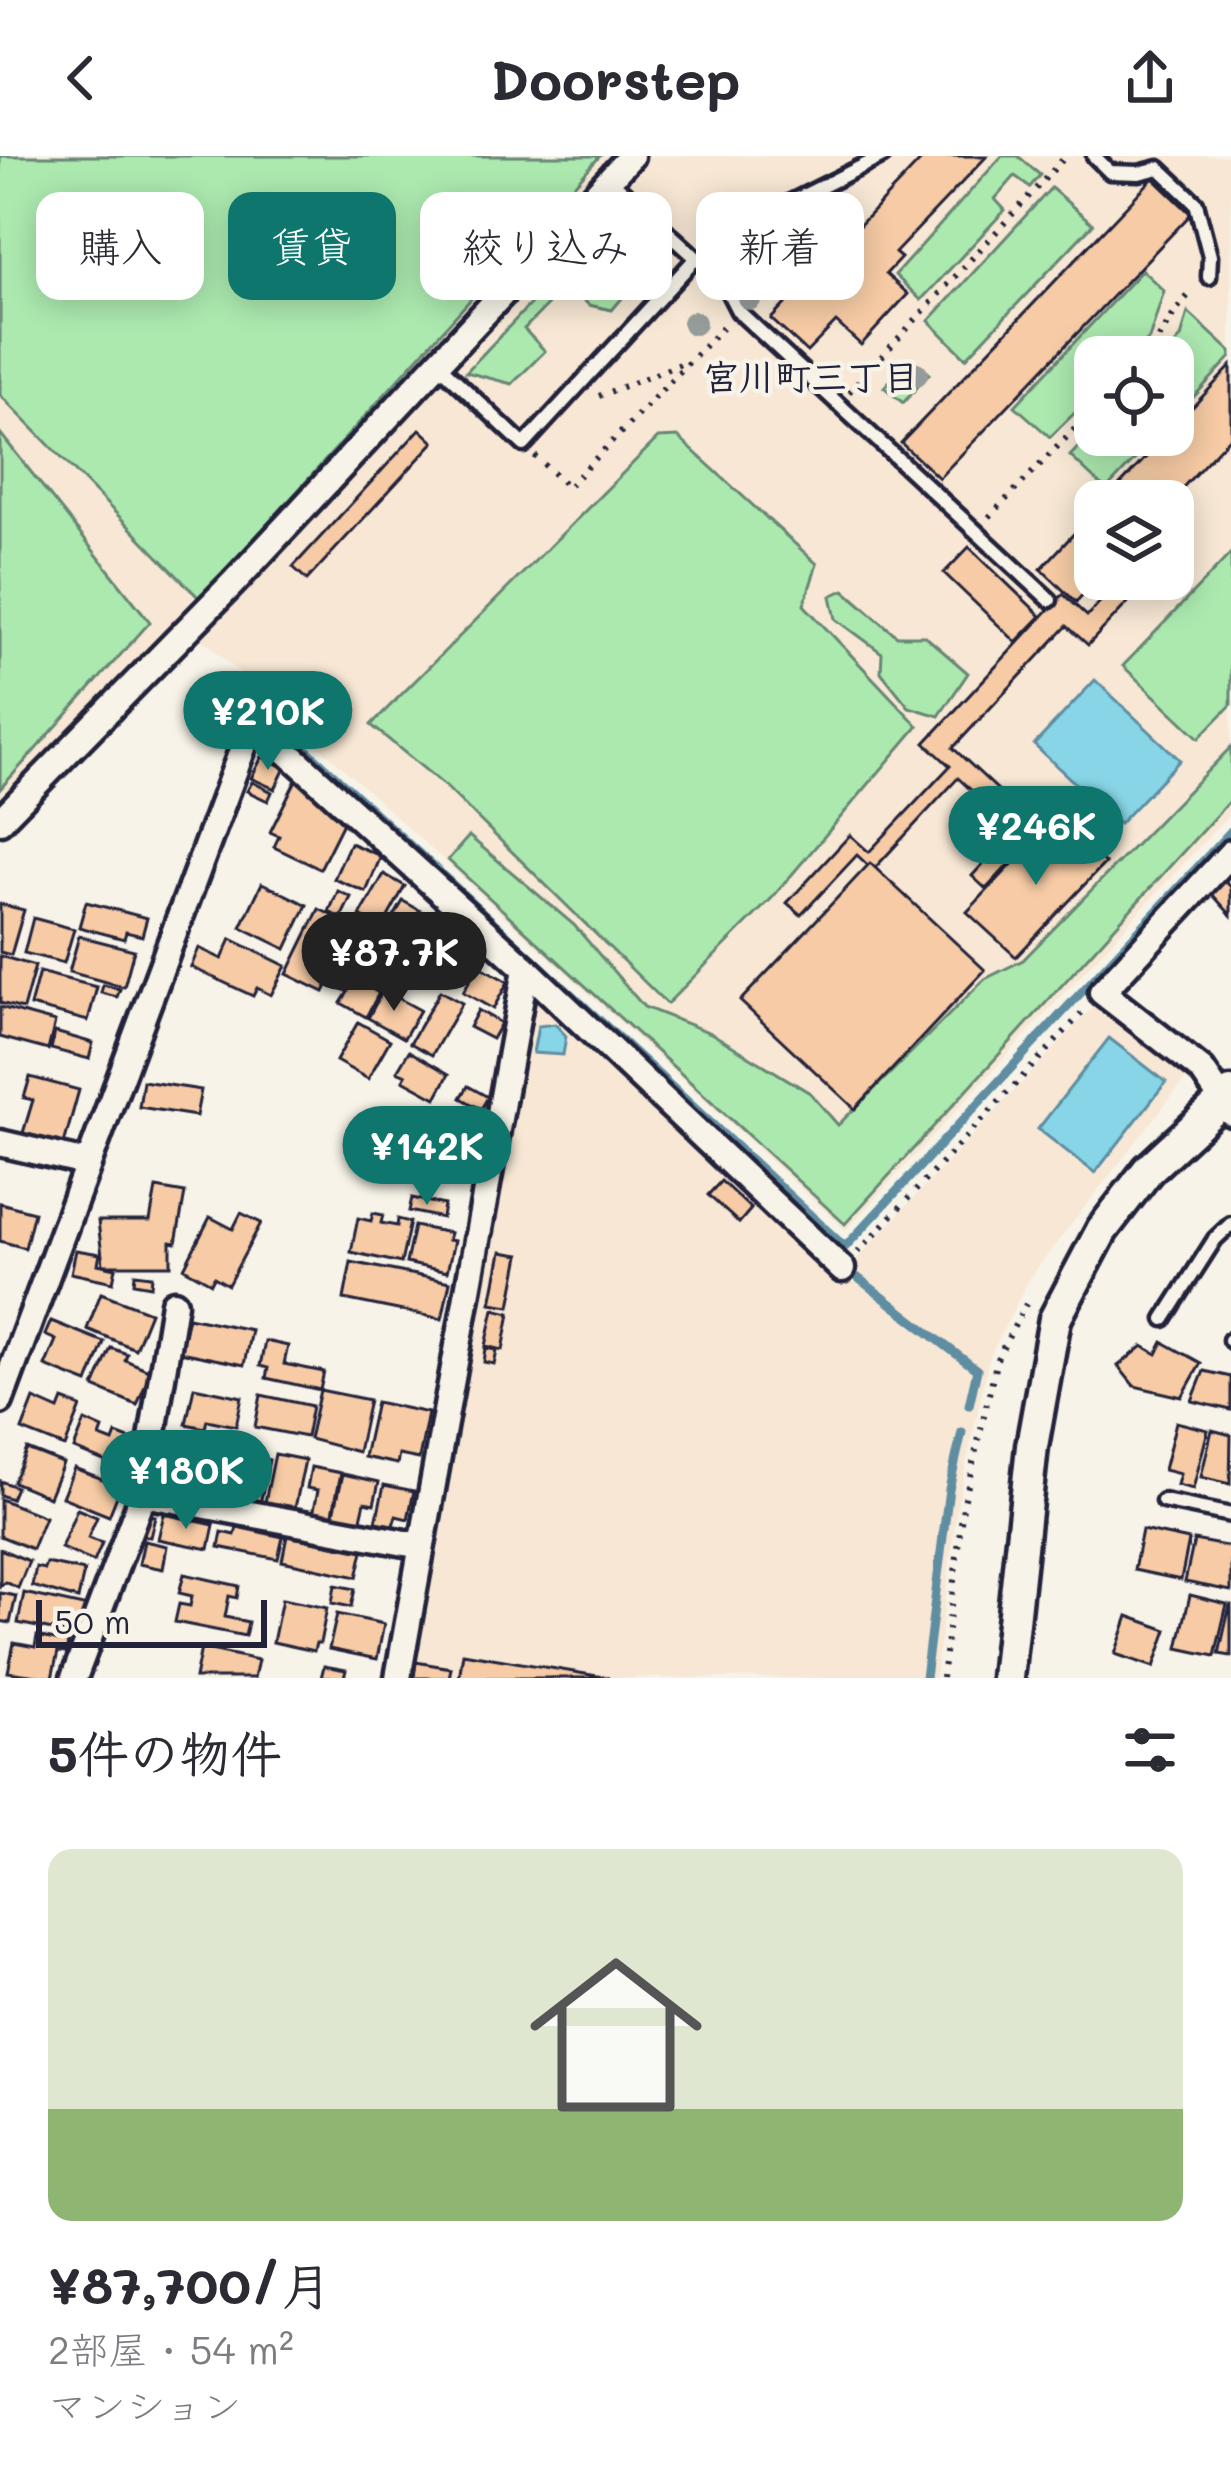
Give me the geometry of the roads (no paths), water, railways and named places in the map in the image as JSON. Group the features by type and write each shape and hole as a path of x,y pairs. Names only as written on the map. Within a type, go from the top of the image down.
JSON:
{"street":[{"path":"0,821 233,583 631,156"},
{"path":"0,1401 254,721 526,969 842,1269"},
{"path":"1007,1678 1032,1446 1055,1319 1102,1230 1148,1170 1227,1103 1202,1070 1102,992 1231,853"},
{"path":"398,1678 526,969"},
{"path":"0,1143 86,1163"},
{"path":"74,1678 143,1494 174,1304"},
{"path":"143,1494 421,1546"}],"lane":[{"path":"811,192 883,156"},
{"path":"1094,156 1110,172 1139,173 1159,167 1196,203 1210,256 1209,277"},
{"path":"438,364 524,445 696,258 610,180"},
{"path":"786,216 805,227 813,247 807,268 790,280 760,274 748,257 755,227 786,216"},
{"path":"733,300 739,311 1050,600"},
{"path":"1164,1319 1215,1239 1231,1224"},
{"path":"1163,1502 1231,1515"}],"water":[{"path":"1095,680 1180,760 1119,824 1034,745"},
{"path":"555,1024 566,1036 563,1055 533,1053 538,1026"},
{"path":"1109,1038 1166,1082 1095,1173 1038,1129"}],"waterway":[{"path":"223,683 296,740 845,1247 1231,831"},
{"path":"853,1274 977,1370 969,1405"},
{"path":"925,1678 949,1489 962,1432"}],"district":[{"name":"宮川町三丁目","path":"811,375"}]}
